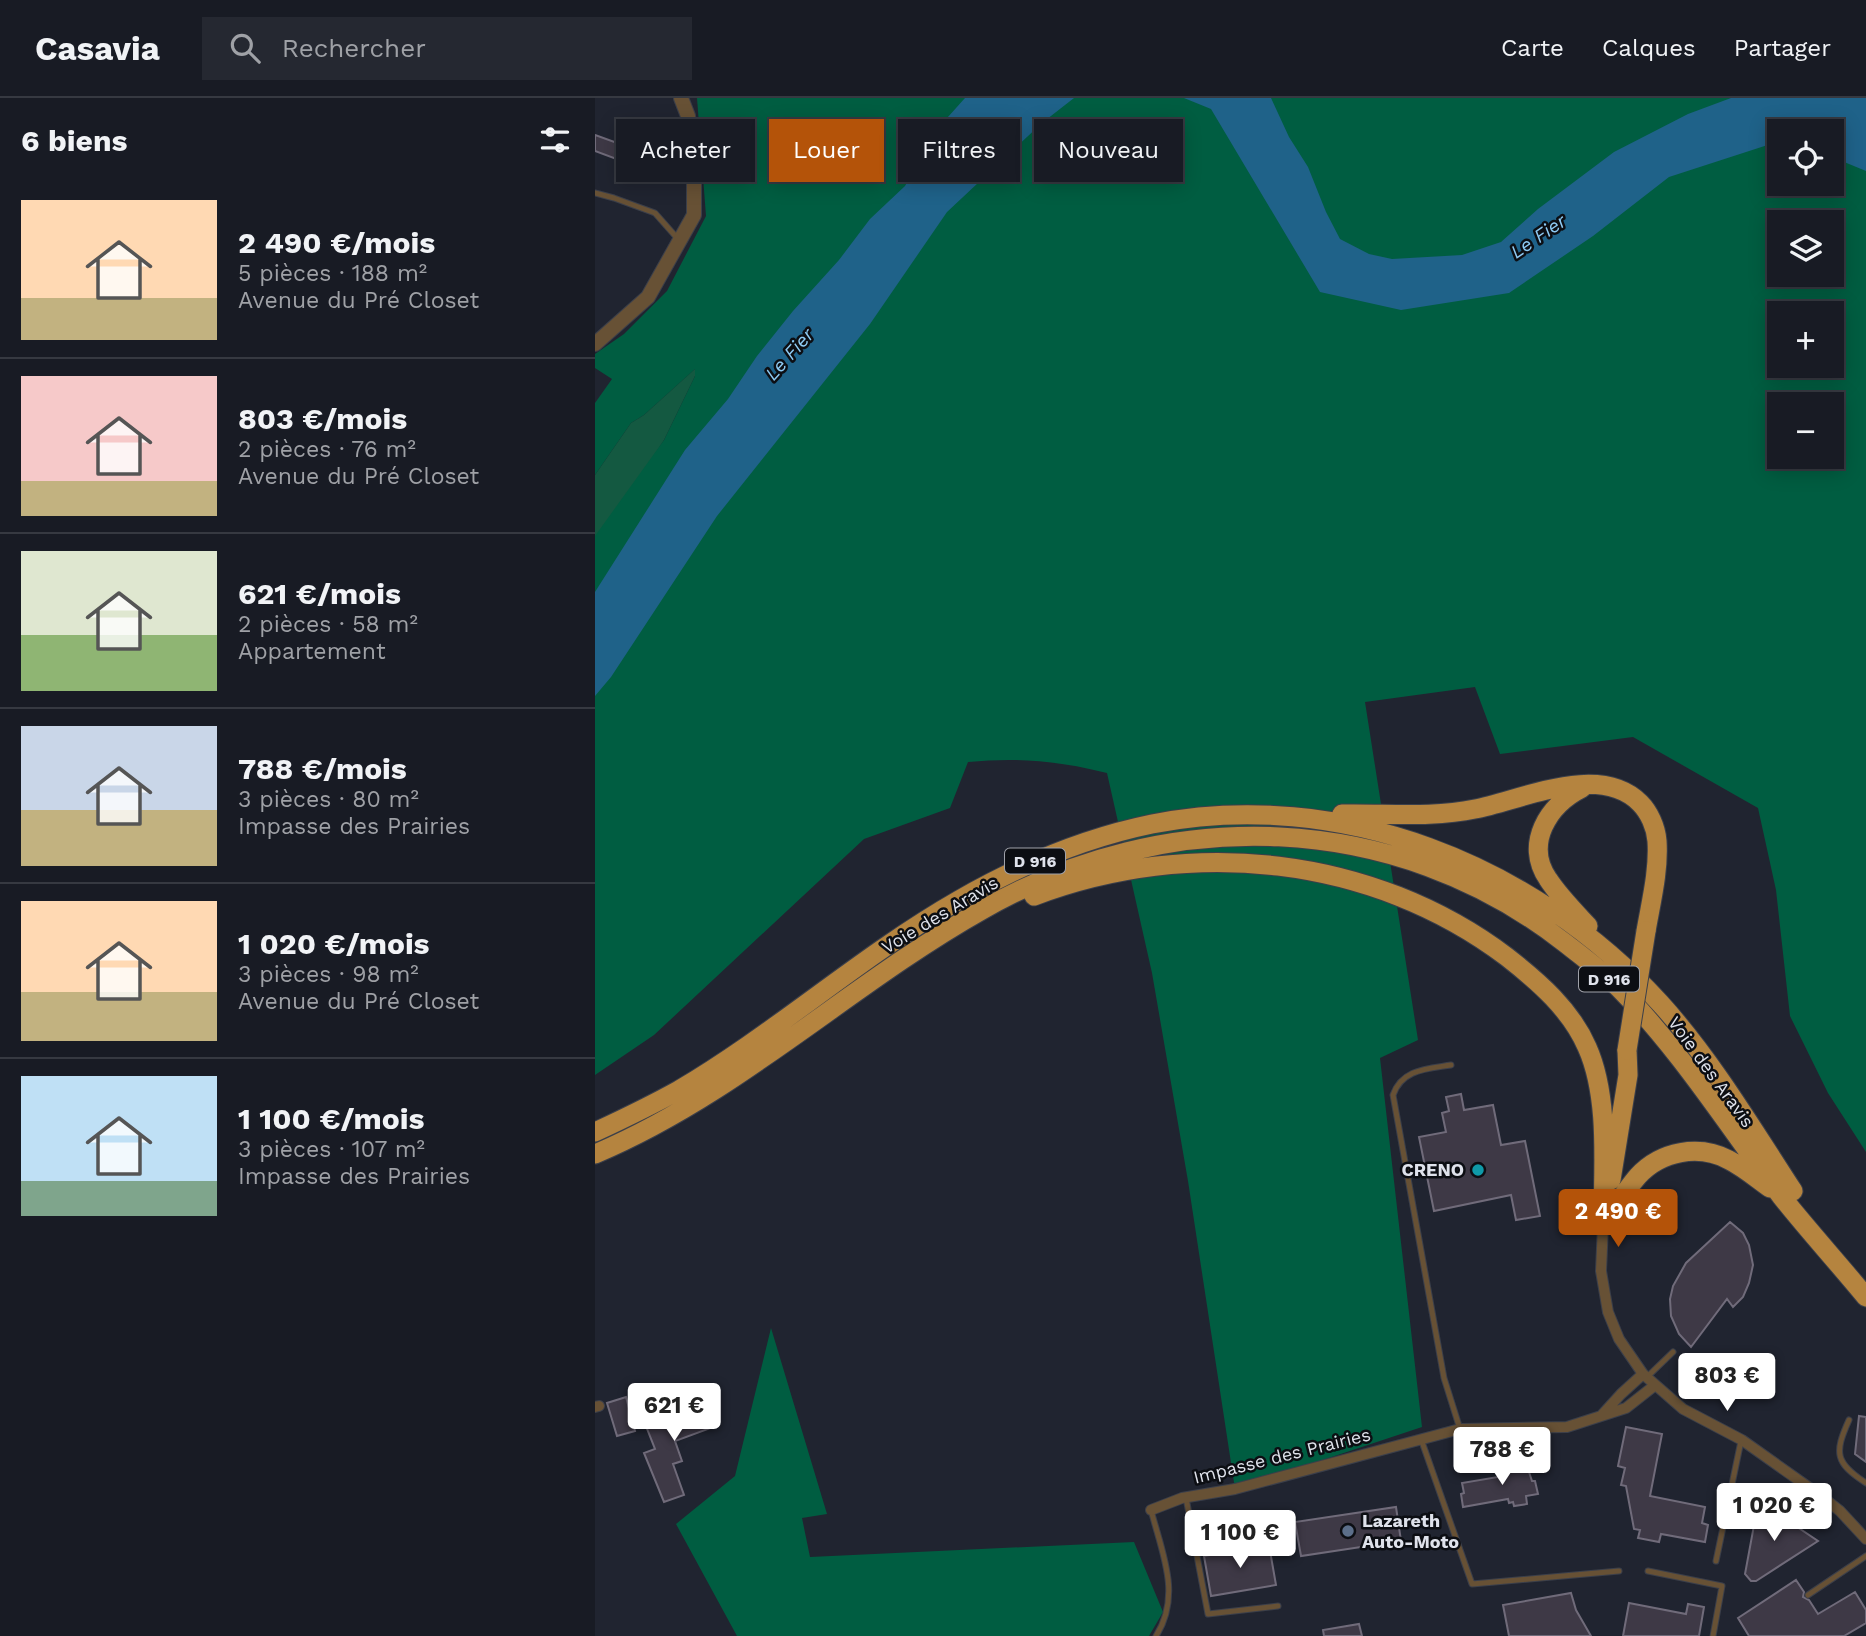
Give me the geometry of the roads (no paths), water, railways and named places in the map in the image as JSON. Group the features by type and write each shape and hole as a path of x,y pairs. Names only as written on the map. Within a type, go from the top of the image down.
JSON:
{"highway":[{"path":"1589,785 1566,798 1547,817 1538,842 1540,864 1559,894 1638,981"},
{"path":"1274,816 1453,813 1491,806 1538,792 1589,785 1610,787 1631,796 1646,810 1654,826 1657,855 1627,1050 1628,1074 1603,1225"},
{"name":"Voie des Aravis","path":"595,1132 681,1088 897,939 958,900 1020,867 1072,846 1154,824 1195,817 1274,816 1322,819 1395,835 1444,853 1497,877 1555,912 1585,934 1660,1002 1695,1046 1845,1271"},
{"name":"Voie des Aravis","path":"595,1154 645,1131 695,1103 954,927 981,910 1046,878 1092,860 1169,842 1237,836 1291,837 1339,842 1453,875 1486,890 1545,927 1603,973 1676,1054 1782,1197 1866,1297"},
{"path":"954,927 1074,883 1157,866 1198,862 1243,862 1332,875 1381,890 1433,912 1478,937 1519,967 1551,996 1580,1033 1592,1059 1599,1085 1603,1119 1603,1225"},
{"path":"1599,1085 1616,1069 1627,1050"},
{"path":"1603,1225 1643,1171 1659,1160 1682,1152 1699,1151 1722,1157 1782,1197"}],"street":[{"path":"595,344 648,297 694,215 694,168 688,116 681,98"},
{"path":"1603,1225 1601,1271 1608,1312 1619,1339 1648,1379 1683,1409 1742,1440 1821,1496 1840,1511 1866,1539"},
{"name":"Impasse des Prairies","path":"1151,1510 1186,1497 1235,1489 1460,1429 1551,1428 1599,1418 1626,1408 1648,1379"}],"lane":[{"path":"595,193 655,213 680,242"},
{"path":"1451,1065 1416,1071 1397,1082 1393,1095 1444,1378 1460,1429"},
{"path":"1648,1379 1673,1352"},
{"path":"1849,1420 1841,1438 1839,1455 1845,1468 1866,1483"},
{"path":"1422,1439 1472,1584 1619,1571"},
{"path":"1716,1561 1742,1440"},
{"path":"1186,1497 1208,1614 1277,1606"},
{"path":"1151,1510 1171,1592 1163,1624 1156,1636"},
{"path":"1808,1595 1866,1556"},
{"path":"1649,1571 1722,1586 1713,1636"}],"water":[{"path":"965,98 1074,98 1047,119 1034,119 1034,130 1020,144 1020,119 946,119"},
{"name":"Le Fier","path":"1184,98 1271,98 1289,137 1308,167 1340,239 1369,254 1392,259 1462,255 1501,242 1538,209 1614,152 1688,114 1731,98 1866,98 1866,171 1844,162 1844,119 1767,119 1767,145 1669,177 1593,236 1509,293 1401,310 1320,292 1211,109"},
{"name":"Le Fier","path":"907,182 979,182 947,212 870,324 717,516 611,677 595,696 595,592 685,450 728,399 757,356 793,311 839,260 870,219"}],"place":[{"name":"CRENO","path":"1478,1170"},
{"name":"Lazareth Auto-Moto","path":"1348,1531"}]}
